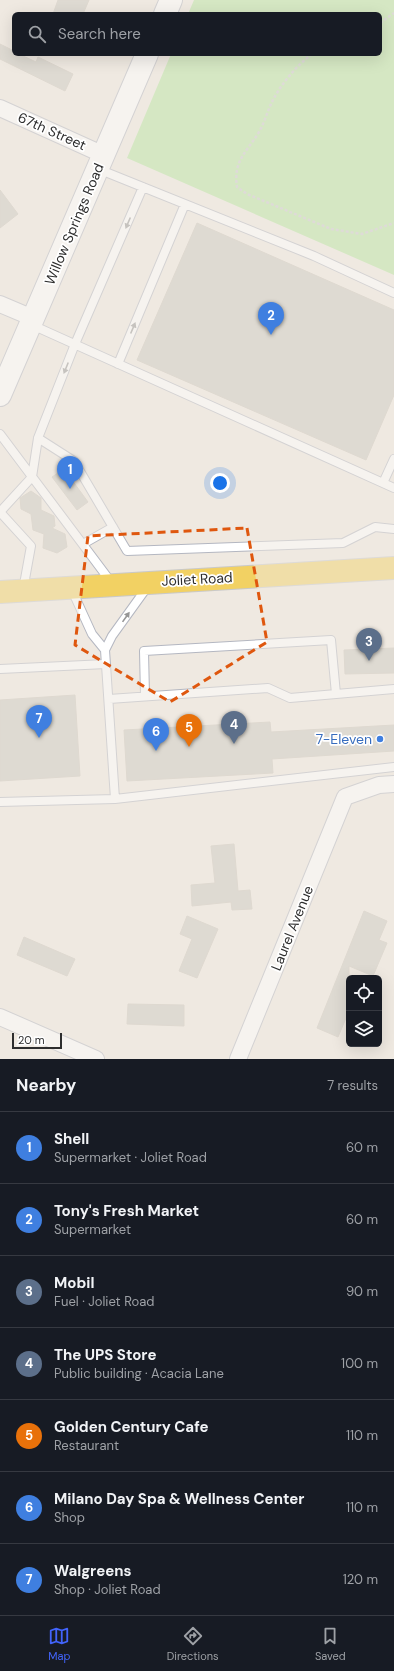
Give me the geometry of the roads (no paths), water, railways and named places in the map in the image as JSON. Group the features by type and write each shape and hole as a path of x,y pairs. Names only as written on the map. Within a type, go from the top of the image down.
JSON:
{"main road":[{"path":"166,12 171,0"},
{"name":"Willow Springs Road","path":"0,395 146,56"},
{"name":"Joliet Road","path":"0,592 394,568"}],"street":[{"name":"67th Street","path":"0,108 101,162"},
{"path":"0,304 32,321"},
{"name":"Laurel Avenue","path":"238,1059 345,798 379,785 394,784"},
{"path":"0,1017 96,1059"}],"lane":[{"path":"101,162 143,187 314,256 394,293"},
{"path":"23,591 31,546 0,512 32,477 38,438 75,344 143,187"},
{"path":"118,364 185,204"},
{"path":"32,321 75,344 118,364 394,488"},
{"path":"0,434 113,585"},
{"path":"38,438 74,461 127,551 343,543 374,527 394,529"},
{"path":"383,483 394,459"},
{"path":"83,544 113,527"},
{"path":"115,799 105,650 112,636 150,582"},
{"path":"71,588 92,634 105,650"},
{"path":"145,696 144,651 331,640 336,694"},
{"path":"0,669 106,664"},
{"path":"108,699 268,688 290,698 394,689"},
{"path":"0,802 115,799 394,767"}],"place":[{"name":"Tony's Fresh Market","path":"271,335"},
{"name":"Shell","path":"70,489"},
{"name":"Mobil","path":"369,661"},
{"name":"Walgreens","path":"39,738"},
{"name":"7-Eleven","path":"380,739"},
{"name":"The UPS Store","path":"234,744"},
{"name":"Golden Century Cafe","path":"189,747"},
{"name":"Milano Day Spa & Wellness Center","path":"156,751"}]}
